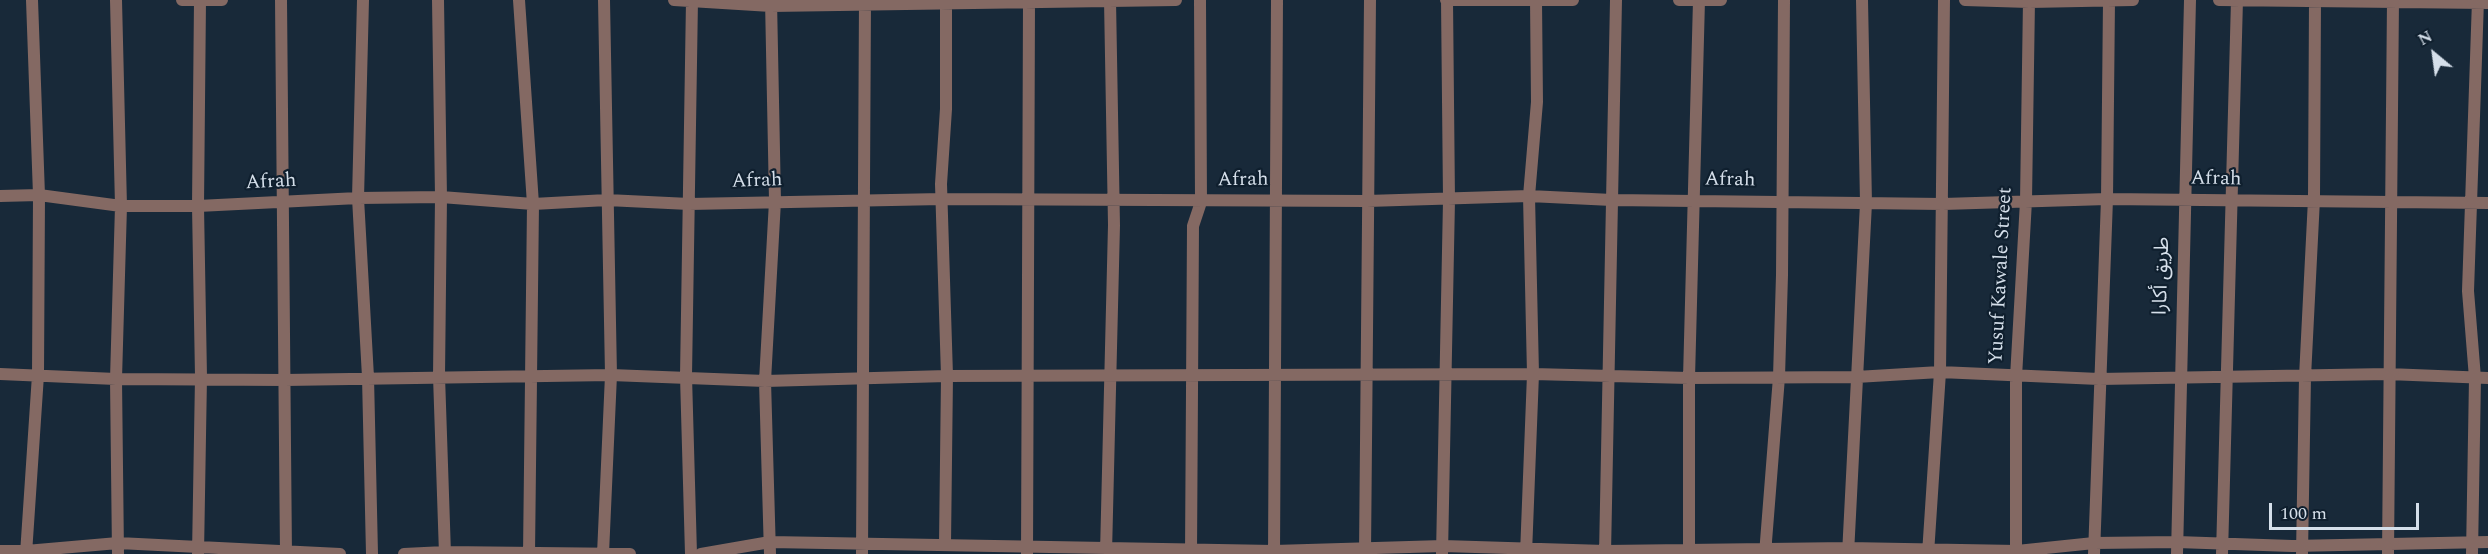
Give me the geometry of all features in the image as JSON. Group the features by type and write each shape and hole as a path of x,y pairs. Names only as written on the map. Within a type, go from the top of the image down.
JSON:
{"street":[{"path":"26,553 38,375 39,195 32,0"},
{"path":"116,0 121,206 116,379 118,548"},
{"path":"182,0 222,0"},
{"path":"197,550 201,377 198,206 200,0"},
{"path":"281,0 286,552"},
{"path":"363,0 358,198 368,377 372,554"},
{"path":"438,0 441,197 439,376 445,553"},
{"path":"519,0 533,204 529,554"},
{"path":"603,554 611,375 604,0"},
{"path":"674,0 771,3 1176,0"},
{"path":"1191,551 1193,226 1201,202 1200,0"},
{"path":"1274,552 1277,0"},
{"path":"1365,550 1370,0"},
{"path":"1443,550 1449,200 1446,0 1573,0"},
{"path":"1605,553 1616,0"},
{"path":"1679,0 1721,0"},
{"path":"1689,552 1689,378 1699,0"},
{"path":"1765,552 1779,377 1784,0"},
{"path":"1848,551 1866,203 1862,0"},
{"path":"1929,551 1940,372 1944,0"},
{"path":"1965,0 2133,0"},
{"path":"2094,549 2098,380 2107,199 2109,0"},
{"name":"طريق أكارا","path":"2177,548 2179,376 2190,0"},
{"path":"2219,0 2481,2 2470,202 2468,291 2475,378 2472,548"},
{"path":"2302,549 2305,377 2314,200 2315,0"},
{"path":"691,554 686,376 692,1"},
{"path":"1028,550 1029,1"},
{"path":"1106,551 1113,201 1110,1"},
{"path":"1526,552 1533,374 1529,196 1537,102 1536,1"},
{"name":"Yusuf Kawale Street","path":"2016,552 2016,377 2026,201 2029,1"},
{"path":"2222,549 2237,1"},
{"path":"862,548 865,2"},
{"path":"945,544 947,376 942,200 946,2"},
{"path":"2388,549 2393,2"},
{"path":"770,548 765,381 775,201 771,3"},
{"name":"Afrah","path":"0,195 39,195 121,206 198,206 358,198 441,197 533,204 607,200 689,204 863,200 1367,201 1529,196 1612,200 1943,204 2107,199 2314,200 2391,204 2488,203"},
{"path":"0,374 116,379 201,377 285,380 611,375 686,376 765,381 947,376 1193,375 1533,374 1689,378 1856,377 1940,372 2098,380 2179,376 2305,377 2388,374 2488,378"},
{"path":"701,554 770,548 862,548 945,544 1028,550 1274,552 1443,550 1605,553 2472,548 2488,542"},
{"path":"0,551 26,553 118,548 340,554"},
{"path":"404,554 630,554"}]}
